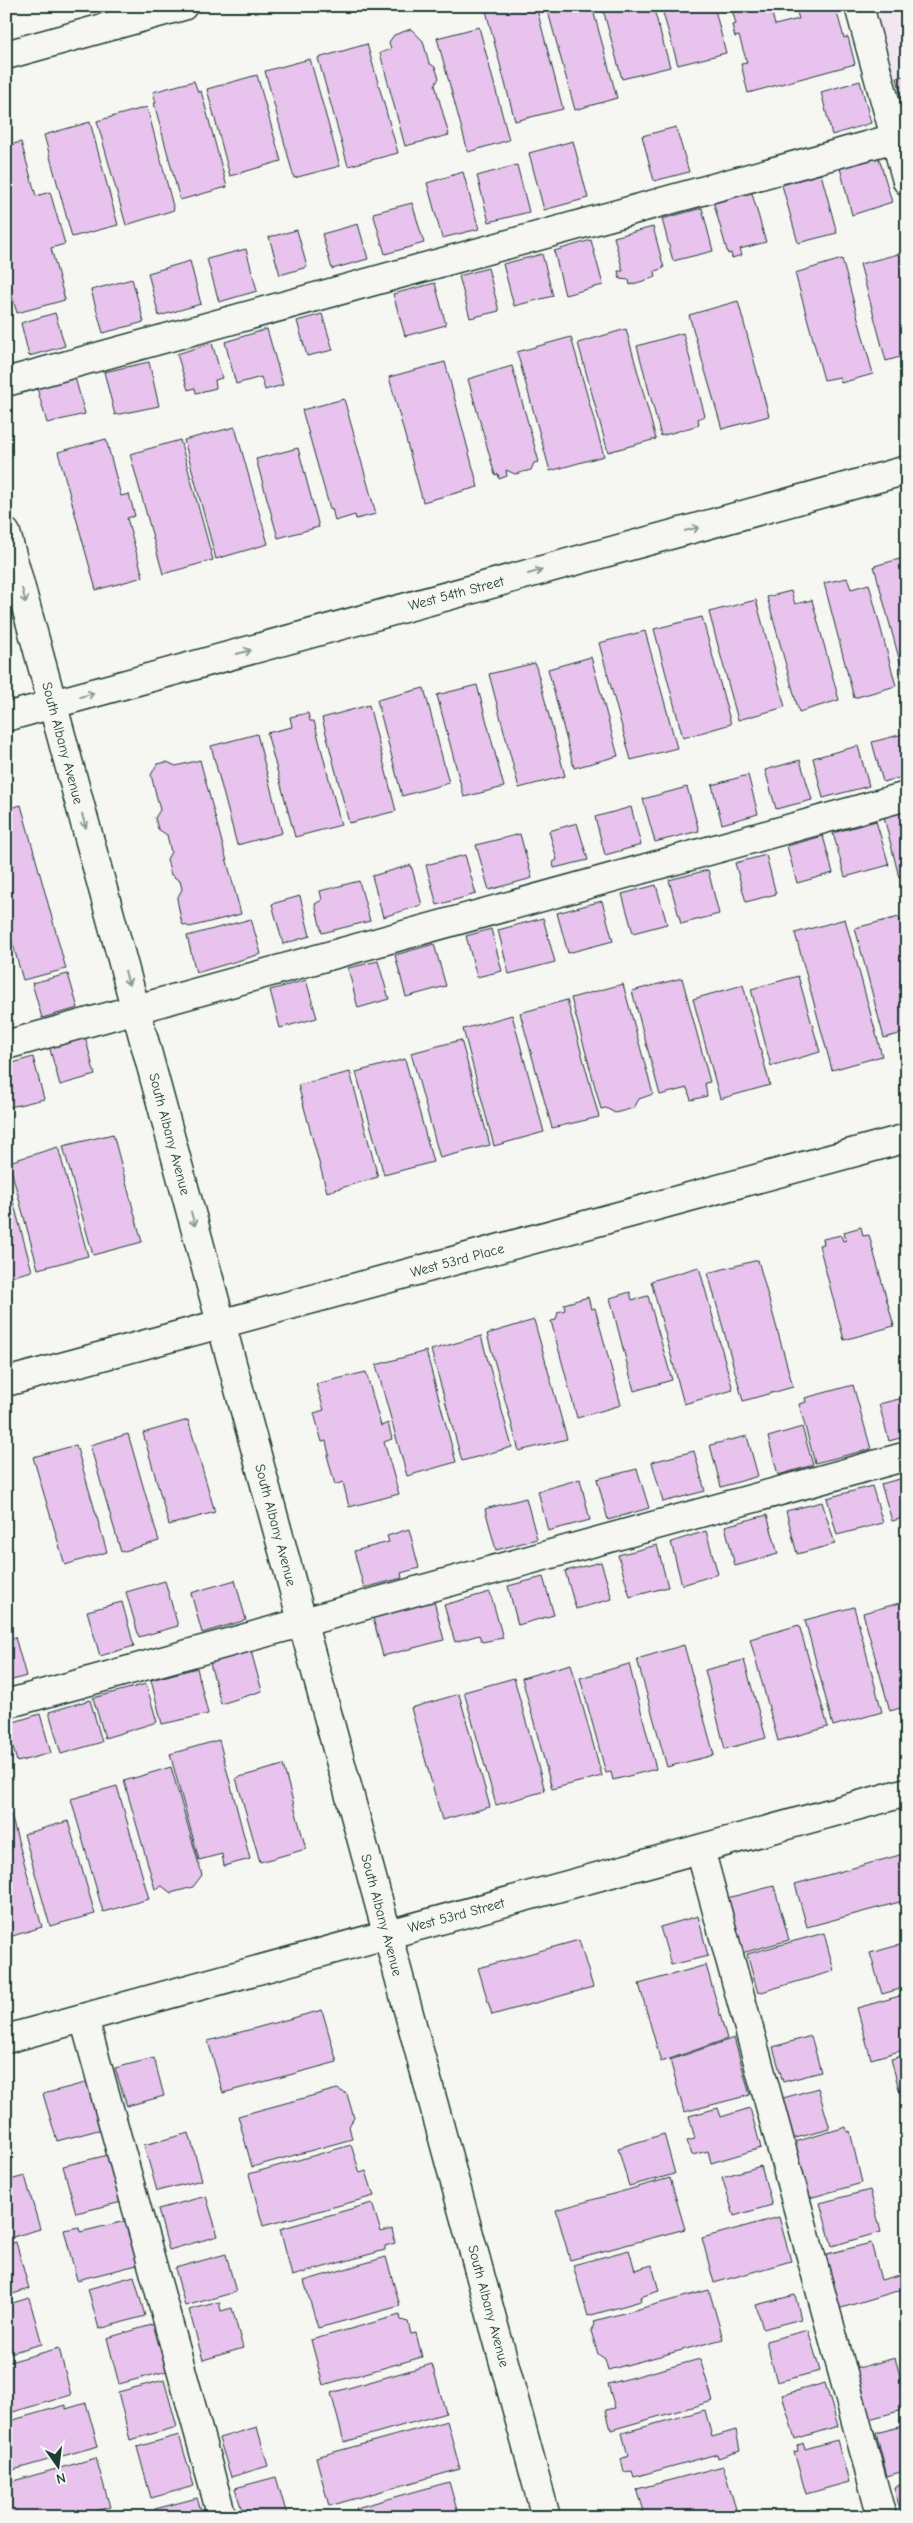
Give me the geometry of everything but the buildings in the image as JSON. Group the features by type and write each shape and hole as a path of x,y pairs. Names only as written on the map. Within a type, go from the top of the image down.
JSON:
{"street":[{"path":"6,55 183,6"},
{"path":"859,6 907,181"},
{"path":"6,382 895,138"},
{"name":"West 54th Street","path":"6,717 907,470"},
{"name":"South Albany Avenue","path":"6,532 546,2517"},
{"path":"6,1045 907,796"},
{"name":"West 53rd Place","path":"6,1382 907,1138"},
{"path":"6,1704 907,1456"},
{"name":"West 53rd Street","path":"6,2039 907,1792"},
{"path":"700,1849 882,2517"},
{"path":"84,2018 222,2517"}],"shaded area":[{"path":"859,6 907,6 907,181"}]}
